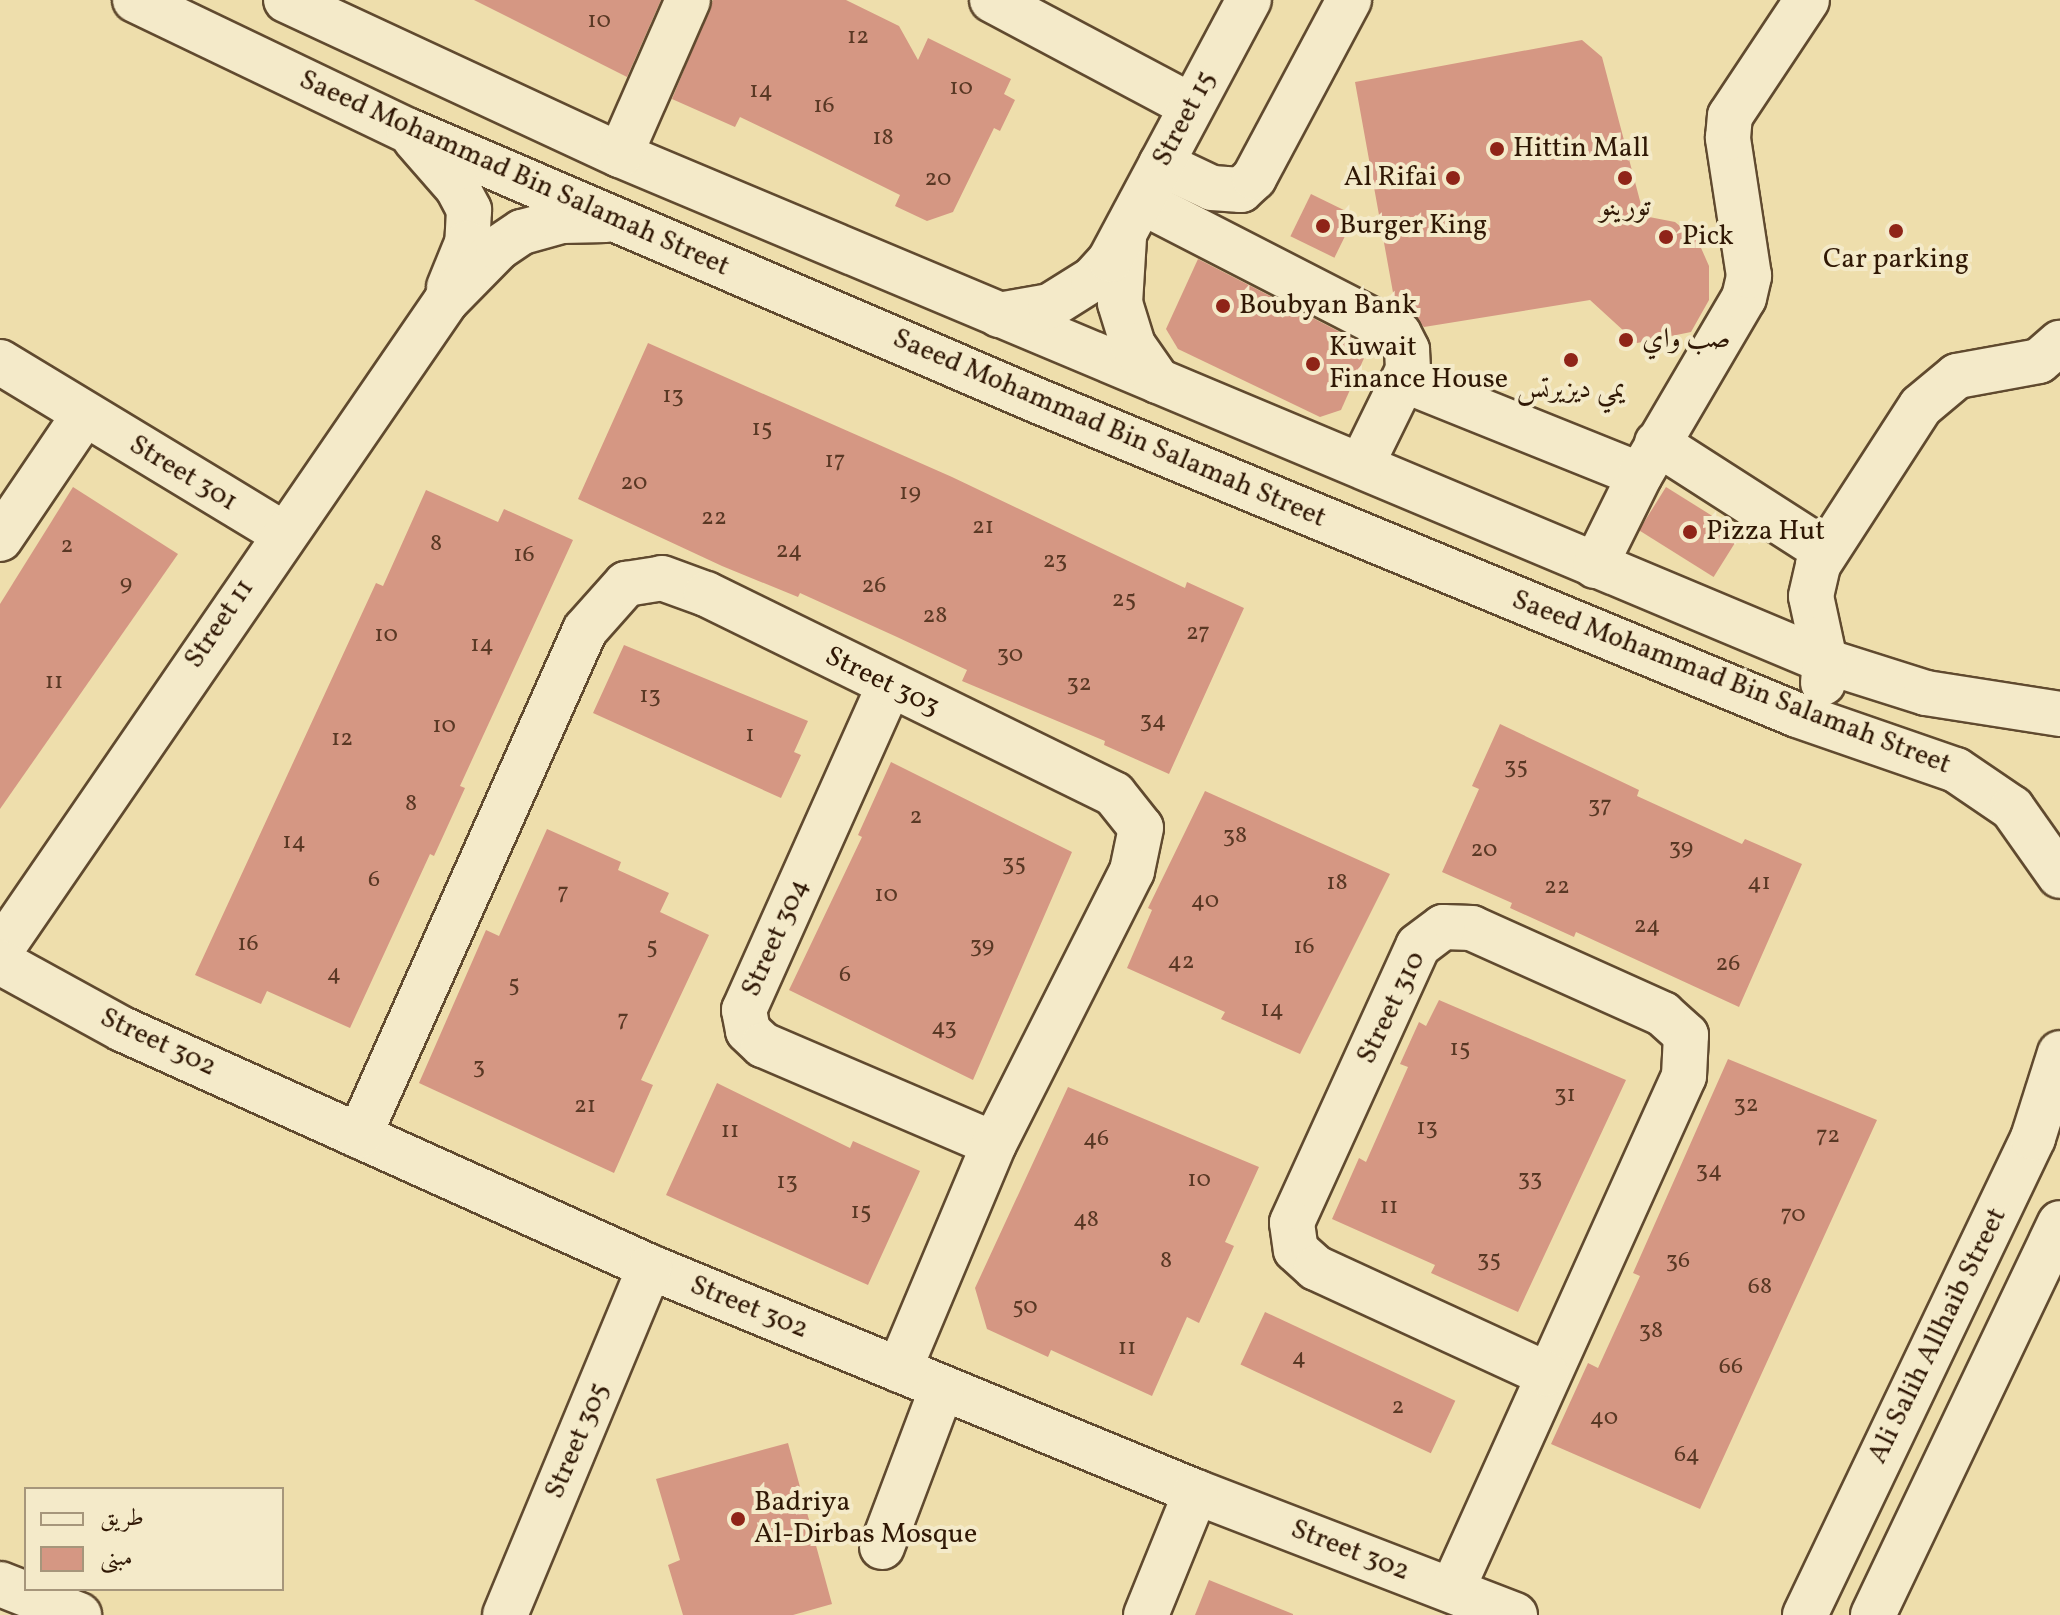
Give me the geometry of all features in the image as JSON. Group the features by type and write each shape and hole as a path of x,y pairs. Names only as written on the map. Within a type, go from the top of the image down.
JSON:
{"street":[{"name":"Saeed Mohammad Bin Salamah Street","path":"135,0 409,131 617,220 1797,715 1976,781 2028,824 2060,876"},
{"name":"Saeed Mohammad Bin Salamah Street","path":"286,0 620,155 1825,661 1926,693 2060,714"},
{"path":"620,155 688,0"},
{"path":"992,0 1191,106"},
{"name":"Street 15","path":"999,315 1037,309 1072,295 1093,279 1142,201 1249,0"},
{"path":"1142,201 1212,188 1241,190 1254,178 1349,0"},
{"path":"1595,566 1649,459 1744,298 1749,276 1728,138 1730,116 1807,0"},
{"name":"Street 11","path":"409,131 457,187 469,210 467,243 446,301"},
{"path":"1142,201 1390,327 1407,350 1404,380 1362,464"},
{"name":"Street 15","path":"1142,201 1120,303 1133,345 1158,381"},
{"name":"Street 11","path":"0,951 282,533 446,301 498,248 522,232 562,221 617,220"},
{"path":"1797,715 1821,689 1825,661 1811,596 1825,551 1921,406 1957,376 2039,361 2060,343"},
{"name":"Street 301","path":"0,362 282,533"},
{"path":"1404,380 1649,459 1825,551"},
{"path":"0,539 84,415"},
{"name":"Street 303","path":"359,1136 585,630 626,584 662,578 706,594 1114,794 1141,828 1132,871 994,1144 899,1370"},
{"name":"Street 304","path":"889,686 744,1010 748,1031 763,1045 994,1144"},
{"name":"Street 310","path":"1452,1590 1546,1374 1684,1076 1686,1035 1663,1014 1513,946 1472,928 1443,927 1418,946 1292,1223 1296,1250 1316,1268 1546,1374"},
{"name":"Street 302","path":"0,962 122,1029 650,1267 1196,1492 1515,1615"},
{"name":"Ali Salih Allhaib Street","path":"1805,1615 2033,1138 2060,1053"},
{"path":"1873,1615 2060,1223"},
{"name":"Street 305","path":"505,1615 650,1267"},
{"path":"882,1547 942,1388"},
{"path":"1146,1615 1196,1492"},
{"path":"0,1584 79,1615"}],"building":[{"path":"474,0 661,0 627,77"},
{"path":"713,0 846,0 899,26 918,60 928,38 1011,79 1004,94 1015,100 1000,131 994,128 953,212 927,221 895,206 900,195 740,117 735,127 672,99"},
{"name":"Hittin Mall","path":"1582,40 1602,57 1644,216 1675,222 1698,241 1709,266 1709,300 1691,332 1637,343 1590,300 1424,327 1394,298 1355,82"},
{"name":"Burger King","path":"1311,194 1355,215 1334,258 1290,236"},
{"path":"1198,259 1369,347 1341,410 1320,417 1178,349 1166,329"},
{"path":"648,343 952,477 1185,588 1187,582 1244,608 1169,774 1104,745 1105,741 962,681 967,670 897,637 800,593 798,597 722,566 578,499"},
{"path":"73,487 178,554 0,809 0,604"},
{"name":"Pizza Hut","path":"1666,487 1741,534 1714,577 1639,530"},
{"path":"426,490 498,522 504,509 573,540 460,786 465,788 434,856 430,854 350,1028 267,991 261,1004 195,975 376,583 383,586"},
{"path":"624,645 808,721 794,752 801,755 781,798 593,713"},
{"path":"1500,724 1639,790 1637,796 1742,844 1745,839 1802,864 1739,1007 1576,932 1574,937 1510,908 1512,903 1442,872 1479,789 1472,786"},
{"path":"891,762 1072,852 973,1080 789,990 862,837 858,835"},
{"path":"1205,791 1390,874 1300,1054 1221,1019 1225,1012 1127,968 1152,910 1148,908"},
{"path":"547,829 621,862 618,870 669,893 660,912 709,935 641,1080 653,1085 614,1173 419,1083 486,930 499,936"},
{"path":"1439,1000 1626,1080 1518,1312 1431,1273 1435,1265 1332,1219 1359,1158 1366,1162 1408,1067 1400,1064 1419,1022 1426,1026"},
{"path":"1728,1059 1877,1120 1700,1509 1551,1444 1588,1363 1598,1368 1640,1276 1633,1273"},
{"path":"717,1083 850,1148 853,1141 920,1171 868,1285 666,1195"},
{"path":"1068,1087 1259,1167 1225,1242 1234,1246 1199,1323 1187,1317 1152,1396 1051,1350 1048,1357 987,1329 975,1288"},
{"path":"1265,1312 1455,1401 1431,1453 1240,1365"},
{"name":"Badriya Al-Dirbas Mosque","path":"788,1443 832,1604 793,1615 683,1615 668,1565 680,1560 656,1479"},
{"path":"1209,1580 1293,1614 1293,1615 1195,1615"}],"place":[{"name":"Hittin Mall","path":"1497,149"},
{"name":"Al Rifai","path":"1453,178"},
{"name":"تورينو","path":"1625,178"},
{"name":"Burger King","path":"1323,226"},
{"name":"Car parking","path":"1896,231"},
{"name":"Pick","path":"1666,237"},
{"name":"Boubyan Bank","path":"1223,306"},
{"name":"صب واي","path":"1626,340"},
{"name":"يمي ديزيرتس","path":"1571,360"},
{"name":"Kuwait Finance House","path":"1313,364"},
{"name":"Pizza Hut","path":"1690,532"},
{"name":"Badriya Al-Dirbas Mosque","path":"738,1519"}]}
